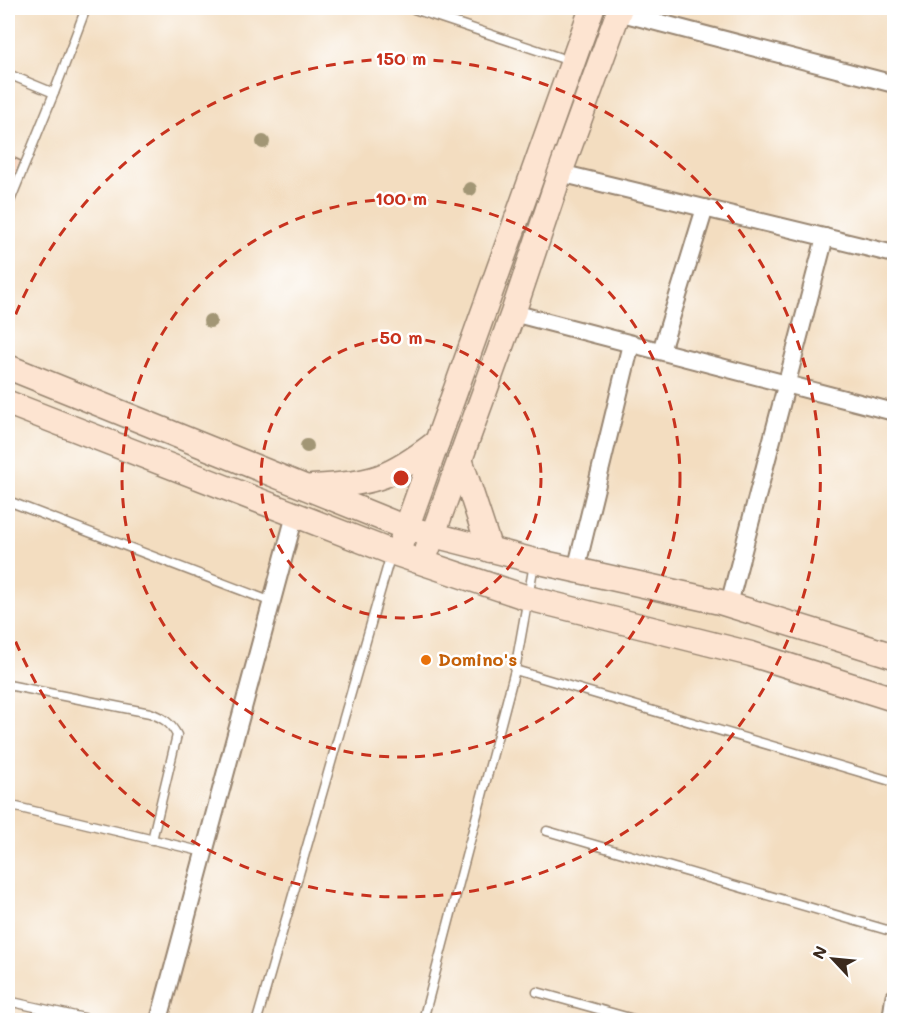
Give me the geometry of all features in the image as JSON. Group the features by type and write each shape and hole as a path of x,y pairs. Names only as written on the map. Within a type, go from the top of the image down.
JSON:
{"street":[{"path":"395,553 406,528 592,8"},
{"path":"423,563 619,10 894,84"},
{"path":"560,173 894,254"},
{"path":"661,351 705,208"},
{"path":"729,604 825,237"},
{"path":"513,313 894,412"},
{"path":"576,570 631,344"},
{"path":"8,367 406,528 535,561 729,604 894,656"},
{"path":"8,403 423,563 528,598 751,654 894,699"},
{"path":"307,488 357,484 389,475 437,442"},
{"path":"460,459 490,550"},
{"path":"159,1020 295,515"},
{"path":"891,1020 894,998"}],"lane":[{"path":"8,206 86,8"},
{"path":"411,8 573,62"},
{"path":"8,74 54,93"},
{"path":"8,501 272,602"},
{"path":"257,1020 395,553"},
{"path":"423,1020 515,670 535,561"},
{"path":"515,670 894,782"},
{"path":"8,685 150,713 162,717 171,724 177,735 152,840"},
{"path":"8,805 204,852"},
{"path":"547,831 894,932"},
{"path":"537,992 637,1020"},
{"path":"8,1001 93,1020"}],"building":[{"path":"8,155 21,161 8,195"}],"place":[{"name":"Domino's","path":"426,660"}]}
